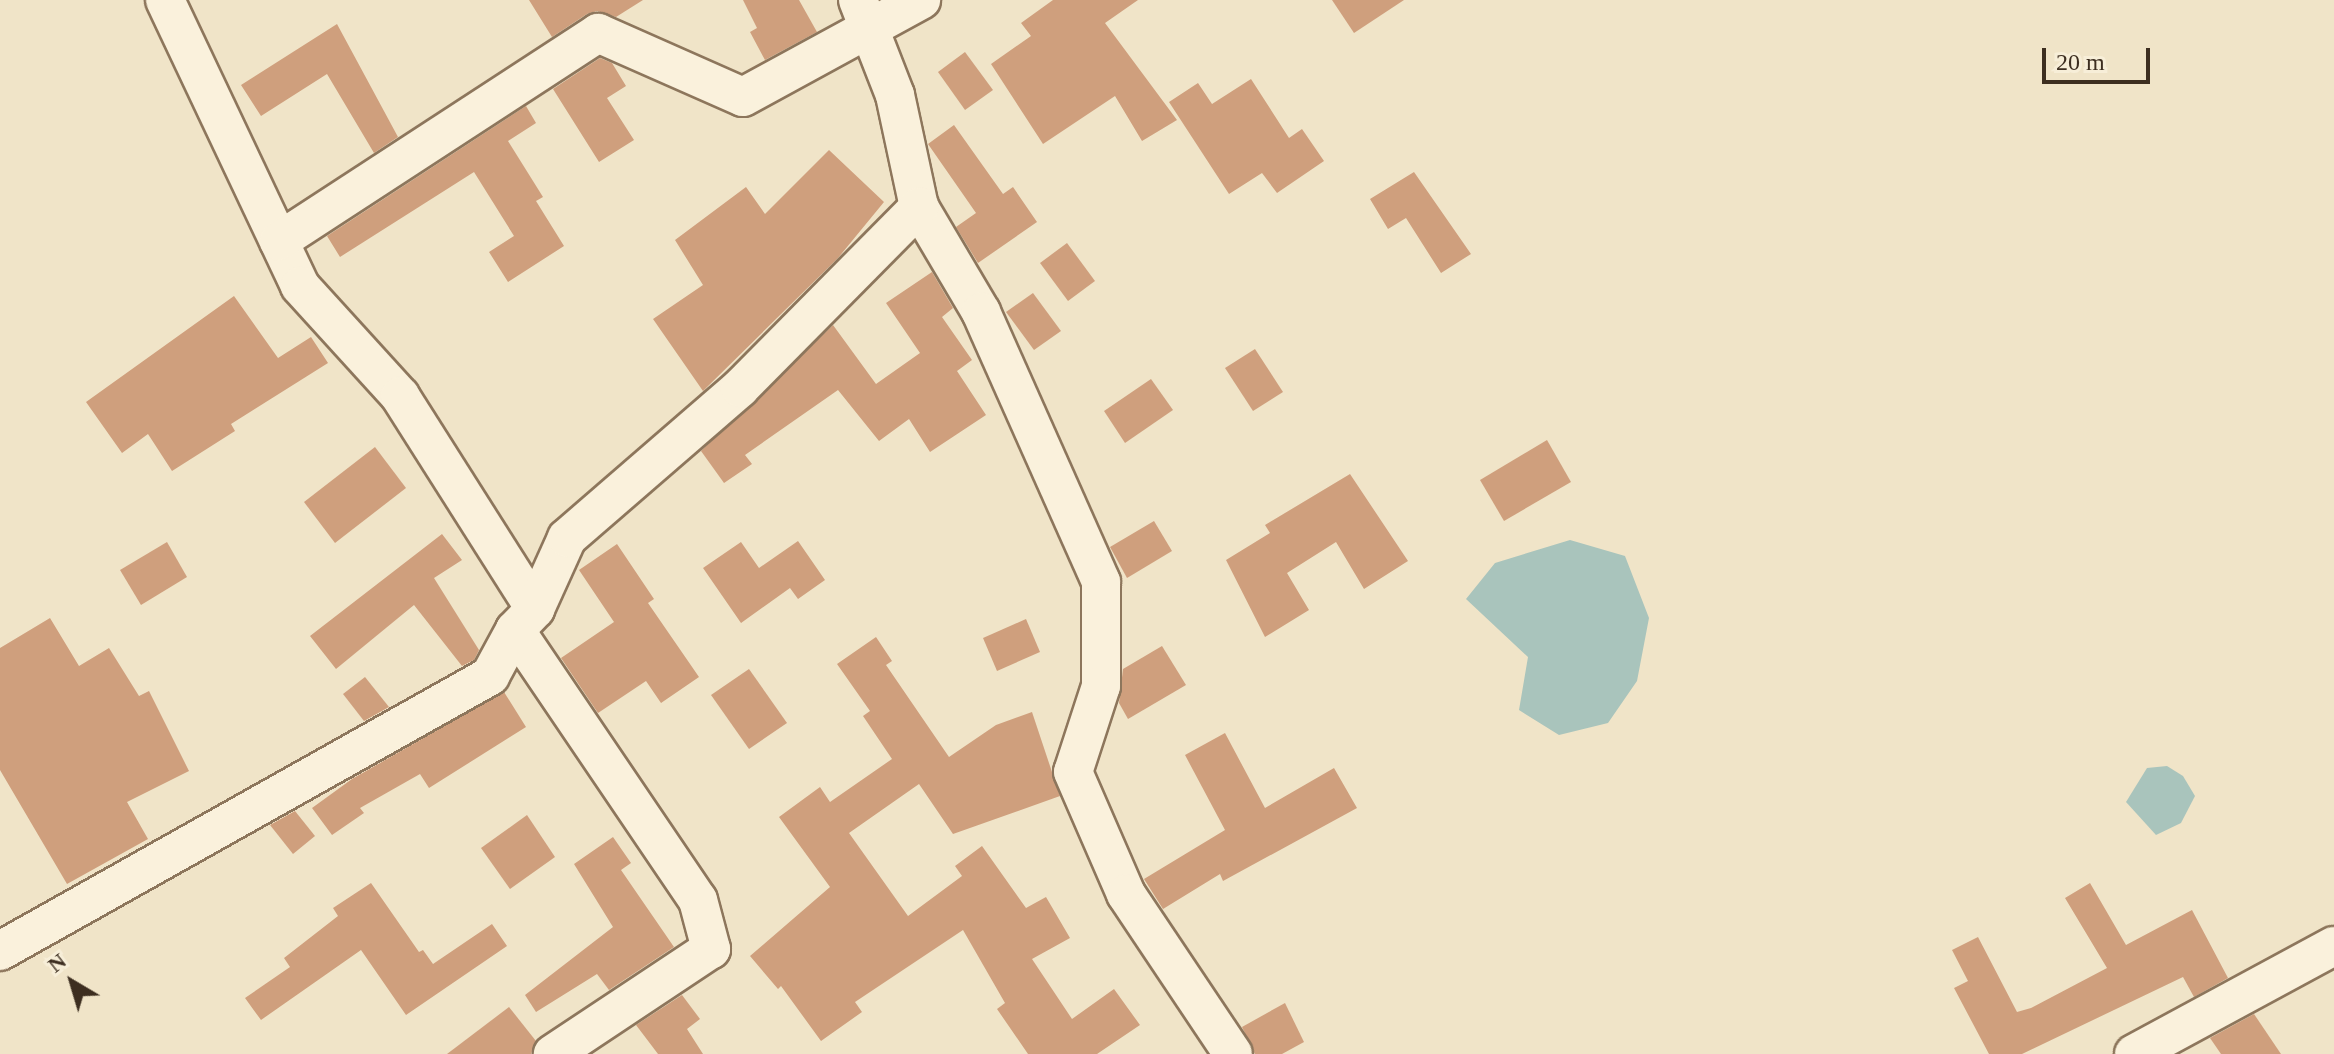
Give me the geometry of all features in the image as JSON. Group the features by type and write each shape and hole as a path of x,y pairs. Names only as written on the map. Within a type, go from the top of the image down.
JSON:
{"street":[{"path":"165,0 300,286 400,396 525,619 698,900 711,949 553,1054"},
{"path":"279,241 598,33 743,97 865,13 921,0"},
{"path":"865,13 895,95 919,207 981,312 1101,582 1101,686 1073,772 1126,894 1233,1054"},
{"path":"0,951 490,676 525,619 567,538 740,388 919,207"},
{"path":"2134,1054 2334,946"}],"water":[{"path":"1570,540 1625,556 1649,618 1637,681 1608,723 1559,735 1519,710 1528,657 1466,599 1495,563"},
{"path":"2167,766 2183,776 2195,796 2181,823 2156,835 2126,802 2147,768"}],"building":[{"path":"529,0 643,0 616,17 597,11 587,14 552,37"},
{"path":"743,0 799,0 817,32 765,60 750,32 757,28"},
{"path":"1053,0 1138,0 1105,23 1177,120 1142,141 1115,96 1043,144 991,64 1031,36 1021,23"},
{"path":"1332,0 1404,0 1354,33"},
{"path":"337,24 398,137 374,153 327,74 261,116 241,85"},
{"path":"965,52 993,90 965,110 938,72"},
{"path":"600,58 612,63 626,86 607,98 634,140 599,162 553,89"},
{"path":"1251,79 1289,138 1302,129 1324,161 1277,193 1262,173 1229,194 1169,102 1198,83 1212,104"},
{"path":"526,106 536,123 508,141 543,197 536,201 564,246 508,282 489,252 514,236 474,172 340,257 327,236"},
{"path":"954,125 1003,194 1013,187 1037,222 978,263 956,227 976,213 928,144"},
{"path":"829,150 884,202 838,258 703,391 653,319 703,285 675,240 746,187 765,214"},
{"path":"1414,172 1471,254 1441,273 1406,218 1388,229 1370,199"},
{"path":"1067,243 1095,281 1068,301 1040,263"},
{"path":"932,272 953,308 942,317 972,360 957,371 986,415 930,452 909,419 879,441 838,390 745,455 752,464 724,483 701,451 833,325 876,384 920,353 886,303"},
{"path":"1033,293 1061,331 1034,350 1006,312"},
{"path":"234,296 278,358 311,337 328,363 231,424 235,431 172,471 148,434 122,453 86,402"},
{"path":"1255,349 1283,392 1253,411 1225,368"},
{"path":"1151,379 1173,410 1125,443 1104,411"},
{"path":"1547,440 1571,482 1504,521 1480,480"},
{"path":"375,447 406,488 335,543 304,502"},
{"path":"1350,474 1408,561 1364,589 1336,542 1287,573 1309,610 1265,637 1226,560 1270,533 1265,525"},
{"path":"1154,521 1172,551 1127,578 1110,547"},
{"path":"442,534 462,560 434,578 479,650 474,660 462,666 414,605 336,669 310,636"},
{"path":"798,541 825,580 798,599 790,588 741,623 703,568 741,542 759,568"},
{"path":"167,542 187,577 141,605 120,570"},
{"path":"617,544 654,599 648,603 699,677 661,703 646,681 598,713 561,658 614,622 579,570"},
{"path":"50,618 79,666 109,648 139,696 149,691 189,771 127,802 148,839 67,884 0,770 0,648"},
{"path":"1026,619 1040,652 997,671 983,638"},
{"path":"876,637 892,661 886,665 949,757 996,725 1032,712 1060,796 953,834 919,784 849,833 908,916 962,876 955,866 982,846 1026,908 1046,897 1070,938 1032,959 1072,1019 1114,989 1140,1025 1097,1054 1028,1054 997,1009 1005,1003 963,930 855,1002 862,1012 821,1041 781,986 778,989 750,956 830,887 779,817 820,787 830,802 892,759 863,716 870,711 837,664"},
{"path":"1162,646 1186,685 1128,719 1119,703 1123,669"},
{"path":"749,669 787,723 749,749 711,695"},
{"path":"365,677 389,707 364,721 343,694"},
{"path":"504,692 526,727 429,788 420,774 360,808 364,813 332,835 312,808 352,779"},
{"path":"1225,733 1265,808 1334,768 1357,808 1223,881 1220,874 1163,909 1144,879 1225,830 1185,755"},
{"path":"295,811 315,836 293,854 270,825"},
{"path":"527,815 555,857 510,889 481,848"},
{"path":"613,837 631,863 621,870 674,947 609,990 597,974 536,1012 525,995 613,927 574,864"},
{"path":"371,883 419,952 423,950 433,964 492,924 507,946 406,1015 361,950 261,1020 245,998 290,967 284,958 338,916 333,908"},
{"path":"2090,883 2126,945 2192,910 2228,978 2194,997 2183,977 2022,1054 1989,1054 1954,988 1968,981 1952,950 1978,937 2017,1012 2031,1008 2107,968 2065,898"},
{"path":"682,995 700,1019 687,1029 703,1054 658,1054 636,1025"},
{"path":"1285,1003 1304,1042 1282,1054 1255,1054 1242,1027"},
{"path":"509,1007 536,1041 531,1054 447,1054"},
{"path":"2254,1014 2281,1054 2221,1054 2210,1038"}]}
